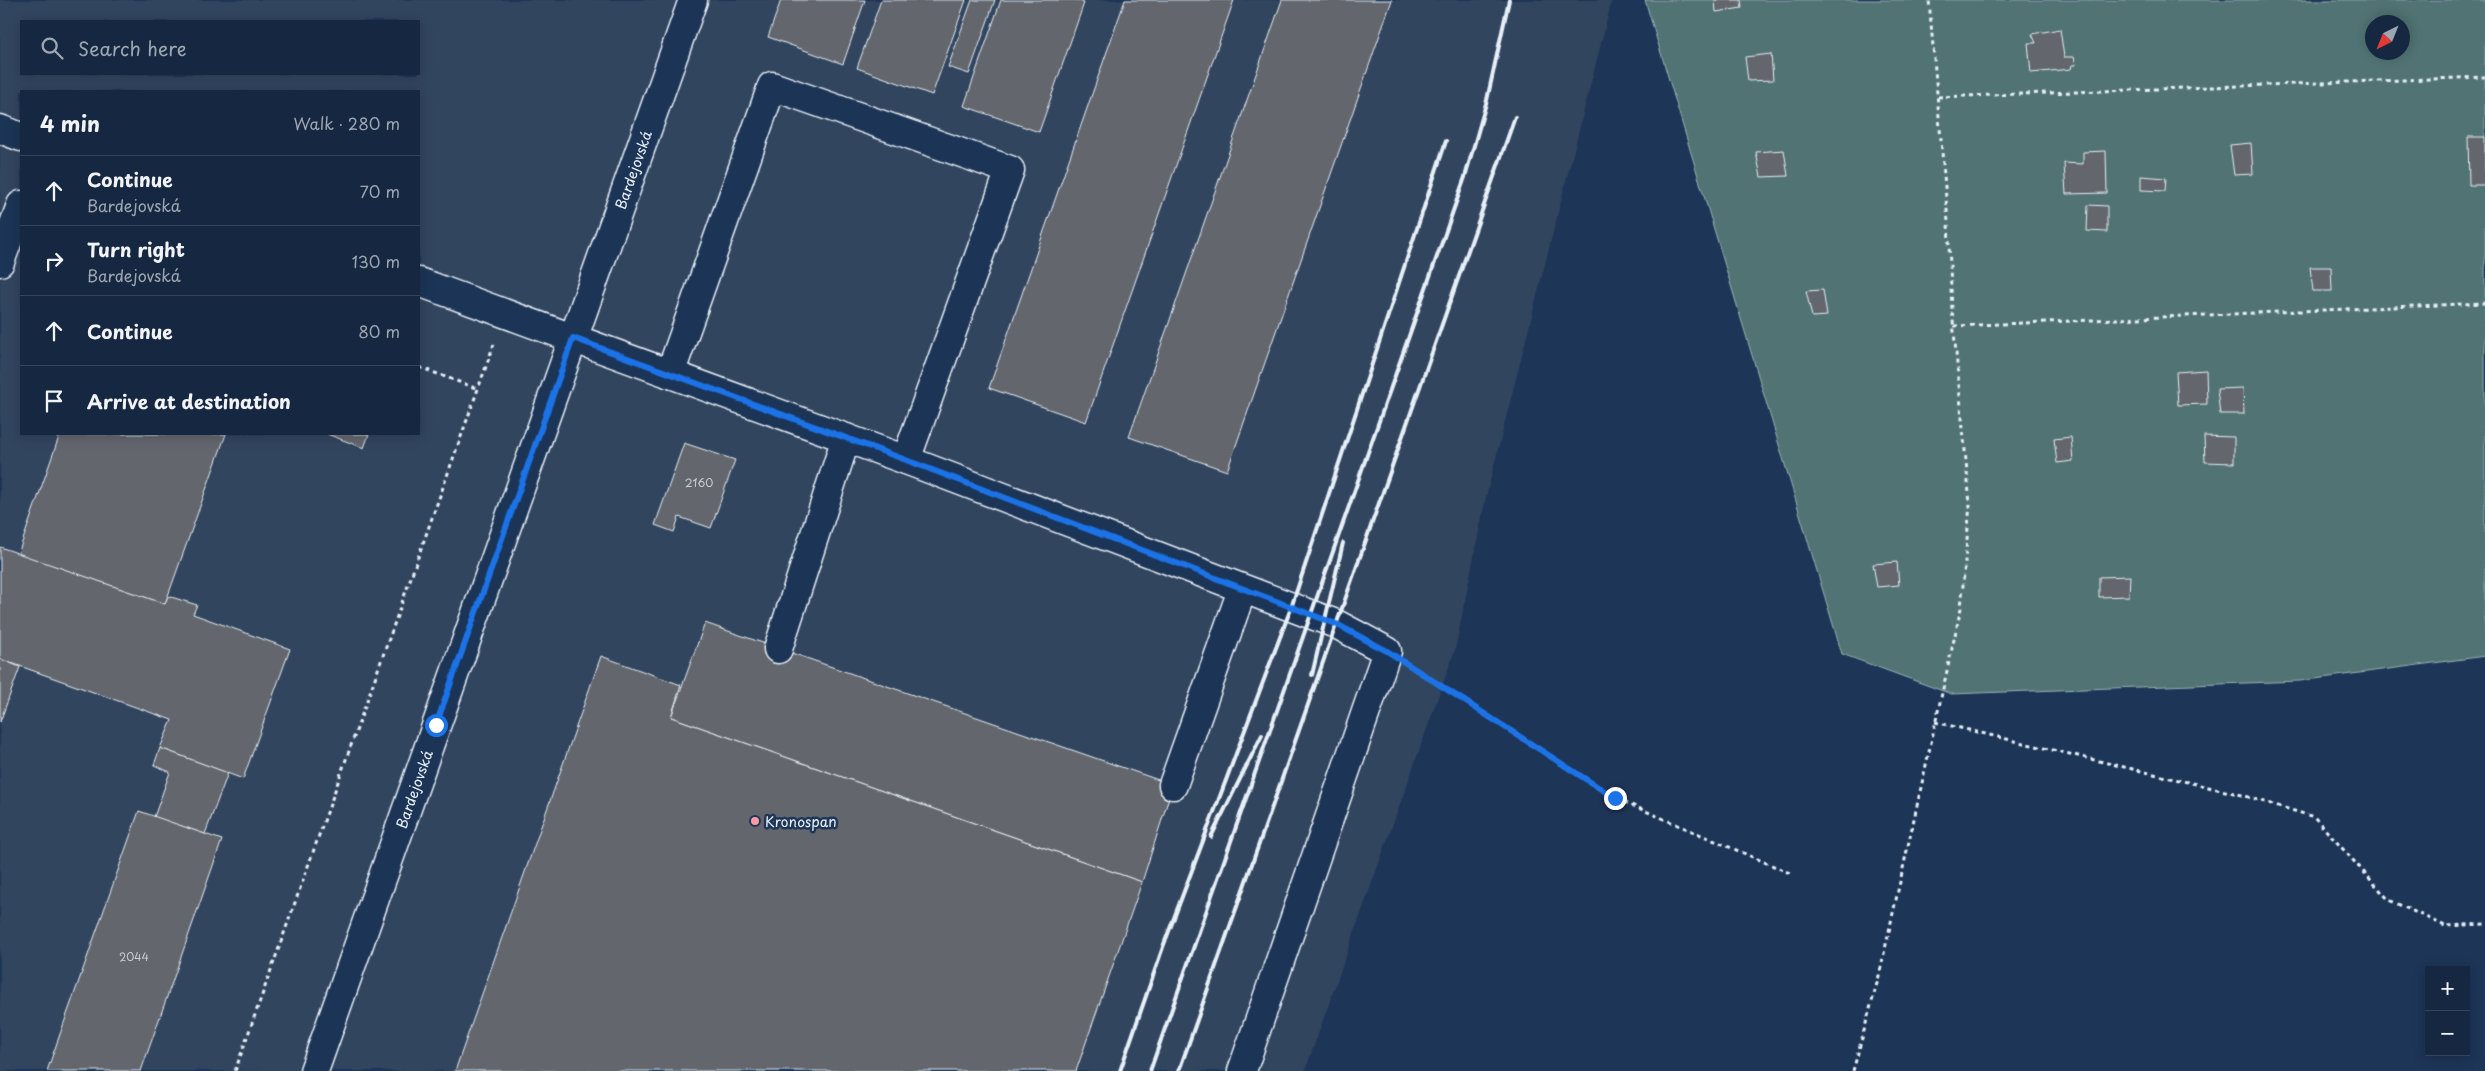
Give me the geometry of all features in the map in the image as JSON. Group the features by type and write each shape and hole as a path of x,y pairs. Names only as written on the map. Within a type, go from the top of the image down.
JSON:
{"street":[{"name":"Bardejovská","path":"314,1071 693,0"},
{"path":"670,374 772,86 1010,170 906,460"},
{"path":"0,130 20,137"},
{"path":"0,262 20,208"},
{"path":"420,282 906,460 1242,590 1336,624 1387,651 1242,1071"},
{"path":"778,649 846,438"},
{"path":"1174,785 1242,590"}],"path":[{"path":"1852,1071 1879,976 1961,608 1970,504 1954,326 1938,97 1929,0"},
{"path":"1938,97 2485,77"},
{"path":"1954,326 2485,304"},
{"path":"235,1071 505,314"},
{"path":"420,367 478,389"},
{"path":"1387,651 1615,798 1790,873"},
{"path":"1935,722 2242,795 2314,817 2389,900 2446,926 2485,924"}],"shaded area":[{"path":"0,0 1612,0 1486,497 1455,650 1305,1071 0,1071"}],"green space":[{"path":"1645,0 2485,0 2485,656 2300,681 1951,694 1842,654"}],"building":[{"path":"781,0 865,0 843,64 768,37"},
{"path":"881,0 966,0 932,95 857,68"},
{"path":"972,0 995,0 969,74 948,67"},
{"path":"1001,0 1076,0 1084,3 1039,132 964,106"},
{"path":"1125,0 1234,0 1086,422 989,388"},
{"path":"1282,0 1392,0 1227,471 1129,437"},
{"path":"1715,0 1741,0 1742,8 1716,12"},
{"path":"2060,29 2064,57 2074,57 2076,65 2072,65 2071,69 2031,73 2028,43 2036,43 2032,34"},
{"path":"1771,54 1773,80 1748,81 1745,57"},
{"path":"2468,137 2485,137 2485,185 2469,185"},
{"path":"2251,143 2253,174 2234,175 2230,145"},
{"path":"1784,150 1788,176 1761,177 1756,152"},
{"path":"2106,151 2107,193 2066,194 2064,163 2083,164 2083,152"},
{"path":"2141,176 2166,178 2165,191 2141,190"},
{"path":"2088,205 2107,206 2107,232 2087,231"},
{"path":"2310,267 2331,267 2332,291 2313,291"},
{"path":"1823,290 1827,316 1812,317 1806,291"},
{"path":"2206,370 2207,404 2178,405 2176,372"},
{"path":"2243,388 2244,414 2220,414 2217,389"},
{"path":"60,435 226,435 165,604 18,554"},
{"path":"330,435 369,435 364,448"},
{"path":"2204,436 2234,437 2234,463 2205,462"},
{"path":"2071,437 2073,461 2057,463 2054,439"},
{"path":"684,443 735,460 711,528 679,517 674,532 655,525"},
{"path":"0,547 165,604 168,596 197,605 193,614 290,649 243,779 160,748 172,720 0,659"},
{"path":"1897,562 1899,585 1877,587 1873,564"},
{"path":"2130,576 2129,596 2099,597 2099,577"},
{"path":"705,623 1173,785 1142,882 671,717"},
{"name":"Kronospan","path":"601,656 681,685 671,717 1142,882 1076,1071 455,1071"},
{"path":"0,659 20,667 0,722"},
{"path":"160,748 228,773 205,834 154,817 170,772 154,765"},
{"path":"139,811 222,840 141,1071 47,1071"}],"railway":[{"path":"1150,1071 1465,177 1487,100 1509,0"},
{"path":"1179,1071 1515,117"},
{"path":"1120,1071 1163,947 1291,608 1446,141"},
{"path":"1312,675 1343,543"},
{"path":"1211,837 1262,735"}],"place":[{"name":"Kronospan","path":"755,821"}],"route":[{"path":"436,725 573,338 906,460 1242,590 1336,624 1387,651 1615,798"}]}
